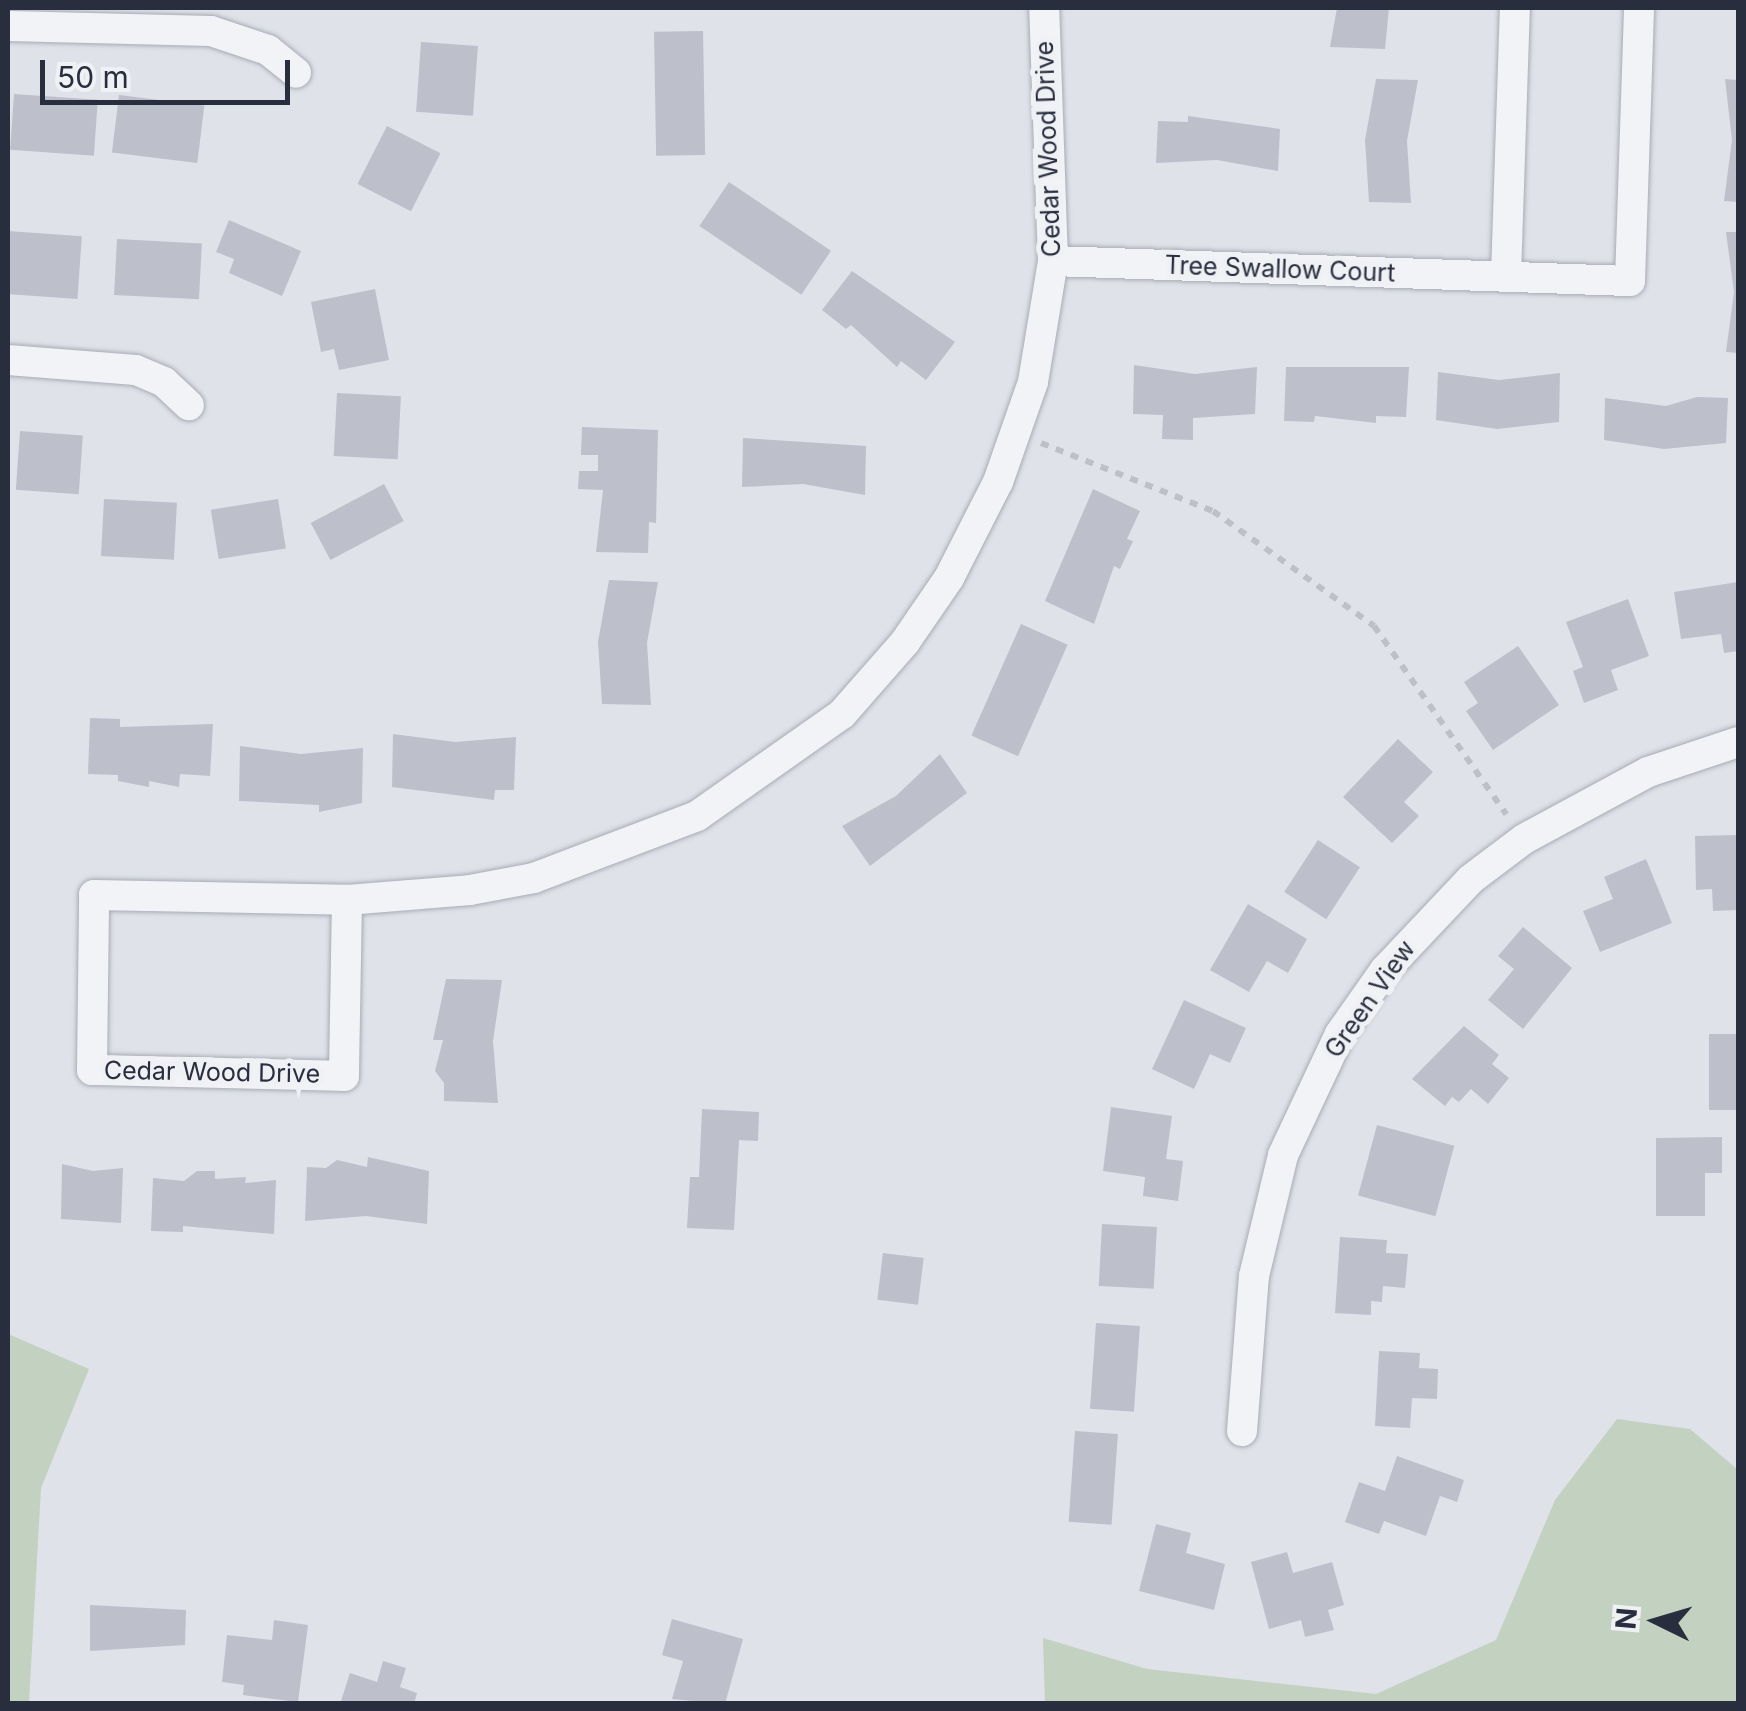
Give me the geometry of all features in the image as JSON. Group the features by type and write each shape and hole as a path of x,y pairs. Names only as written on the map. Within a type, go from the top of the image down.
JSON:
{"street":[{"name":"Cedar Wood Drive","path":"347,900 344,1076 92,1070 94,895 347,900 470,890 592,861 696,816 794,754 842,714 905,642 973,535 1018,430 1053,261 1044,8"},
{"path":"1506,276 1515,8"},
{"name":"Tree Swallow Court","path":"1053,261 1630,281 1639,8"},
{"path":"8,26 211,31 268,50 296,73"},
{"path":"8,360 136,370 164,382 189,405"},
{"name":"Green View","path":"1242,1431 1263,1226 1308,1096 1385,970 1471,879 1524,840 1648,772 1738,742"}],"path":[{"path":"1018,430 1213,511 1374,626 1524,840"}],"green space":[{"path":"8,1334 89,1369 41,1488 29,1703 8,1703"},
{"path":"1617,1419 1690,1429 1738,1470 1738,1703 1045,1703 1043,1638 1147,1669 1376,1694 1496,1640 1555,1500"}],"building":[{"path":"1337,8 1389,8 1385,49 1330,47"},
{"path":"703,31 705,155 656,156 654,32"},
{"path":"421,42 478,46 473,116 416,112"},
{"path":"1376,79 1418,80 1407,141 1411,203 1369,202 1365,140"},
{"path":"1725,79 1738,80 1738,202 1724,201 1732,140"},
{"path":"14,94 98,100 94,156 10,150"},
{"path":"119,95 204,105 197,163 112,153"},
{"path":"1188,116 1280,129 1278,171 1217,160 1156,163 1158,121 1188,122"},
{"path":"387,126 440,153 411,211 357,184"},
{"path":"729,182 831,251 801,295 699,226"},
{"path":"229,220 301,251 282,296 229,273 234,259 216,252"},
{"path":"8,231 82,236 77,299 8,294"},
{"path":"1726,232 1738,232 1738,353 1726,352 1734,292"},
{"path":"117,239 202,243 199,299 114,295"},
{"path":"852,271 955,342 926,380 901,361 897,367 851,325 846,329 822,310"},
{"path":"375,289 389,360 339,370 334,349 321,352 311,302"},
{"path":"1134,365 1195,374 1257,367 1255,414 1193,418 1193,440 1162,439 1163,415 1133,414"},
{"path":"1286,367 1409,367 1406,417 1376,416 1376,423 1315,416 1314,422 1284,421"},
{"path":"1438,372 1499,380 1560,373 1559,422 1497,429 1436,420"},
{"path":"337,393 401,396 398,459 334,456"},
{"path":"1697,397 1728,398 1726,443 1664,449 1604,440 1605,398 1666,406"},
{"path":"582,427 658,430 656,523 649,522 648,553 596,552 603,490 578,489 579,471 598,471 598,455 581,455"},
{"path":"20,431 83,435 79,494 16,490"},
{"path":"743,438 866,446 865,495 803,484 742,487"},
{"path":"384,484 404,521 330,560 311,523"},
{"path":"1093,489 1140,511 1127,539 1133,541 1120,569 1114,566 1094,624 1045,601"},
{"path":"104,499 177,503 174,560 101,556"},
{"path":"278,499 286,548 219,559 211,510"},
{"path":"609,580 658,582 647,643 651,705 602,704 598,642"},
{"path":"1738,582 1738,651 1724,653 1721,634 1681,639 1674,592"},
{"path":"1628,599 1649,656 1611,670 1618,690 1584,703 1573,671 1583,667 1566,622"},
{"path":"1021,624 1068,645 1018,756 971,735"},
{"path":"1518,646 1559,705 1493,750 1466,711 1478,703 1464,682"},
{"path":"90,718 120,719 120,727 213,724 210,776 180,774 179,787 149,781 149,787 118,781 118,775 88,774"},
{"path":"393,734 455,742 516,737 514,790 495,790 494,800 392,787"},
{"path":"1398,739 1433,772 1404,802 1419,816 1392,843 1343,797"},
{"path":"240,746 301,754 363,748 362,803 319,812 319,805 239,801"},
{"path":"940,754 967,793 870,866 842,826 896,796"},
{"path":"1738,835 1738,910 1713,911 1712,889 1696,890 1695,836"},
{"path":"1318,840 1360,867 1326,919 1284,892"},
{"path":"1646,859 1672,923 1600,952 1583,911 1613,899 1604,877"},
{"path":"1248,904 1307,939 1288,973 1267,961 1249,992 1210,970"},
{"path":"1523,927 1572,968 1523,1029 1488,1000 1514,969 1498,956"},
{"path":"446,979 502,980 493,1041 498,1103 444,1101 444,1083 435,1071 443,1040 433,1040"},
{"path":"1184,1000 1246,1028 1230,1063 1210,1054 1194,1089 1152,1069"},
{"path":"1464,1026 1499,1055 1492,1064 1509,1078 1488,1104 1471,1089 1459,1102 1452,1097 1445,1106 1412,1079"},
{"path":"1709,1034 1738,1034 1738,1110 1709,1110"},
{"path":"1111,1107 1172,1116 1166,1159 1183,1161 1178,1201 1143,1196 1145,1177 1103,1171"},
{"path":"702,1109 759,1112 758,1141 739,1140 734,1230 687,1228 690,1177 699,1177"},
{"path":"1377,1125 1454,1146 1435,1216 1358,1196"},
{"path":"1722,1137 1722,1173 1705,1173 1705,1216 1656,1216 1656,1138"},
{"path":"368,1157 429,1171 427,1224 366,1216 305,1221 307,1167 326,1168 337,1160 367,1167"},
{"path":"62,1164 93,1171 123,1168 121,1223 61,1219"},
{"path":"197,1171 215,1171 215,1179 246,1177 245,1183 276,1180 274,1234 183,1226 183,1232 151,1231 153,1178 184,1181"},
{"path":"1102,1224 1157,1227 1154,1289 1099,1286"},
{"path":"1340,1237 1387,1240 1386,1253 1408,1254 1405,1288 1383,1286 1382,1302 1371,1301 1371,1315 1335,1313"},
{"path":"883,1253 924,1258 918,1305 877,1300"},
{"path":"1096,1323 1140,1326 1134,1412 1090,1409"},
{"path":"1379,1351 1420,1353 1419,1368 1438,1369 1437,1399 1412,1398 1410,1428 1375,1426"},
{"path":"1075,1431 1118,1434 1112,1525 1069,1522"},
{"path":"1397,1456 1464,1480 1457,1502 1440,1496 1426,1536 1384,1521 1379,1534 1345,1522 1359,1482 1385,1491"},
{"path":"1156,1524 1191,1533 1186,1553 1225,1564 1214,1610 1139,1591"},
{"path":"1287,1552 1293,1573 1332,1562 1344,1605 1328,1610 1334,1630 1305,1637 1301,1620 1269,1629 1251,1562"},
{"path":"90,1605 186,1610 185,1645 90,1651"},
{"path":"672,1619 743,1639 725,1704 672,1699 683,1661 662,1655"},
{"path":"274,1620 308,1625 298,1702 243,1695 244,1685 222,1682 227,1635 272,1640"},
{"path":"383,1661 406,1668 400,1687 417,1693 414,1704 340,1704 350,1673 377,1682"}]}
